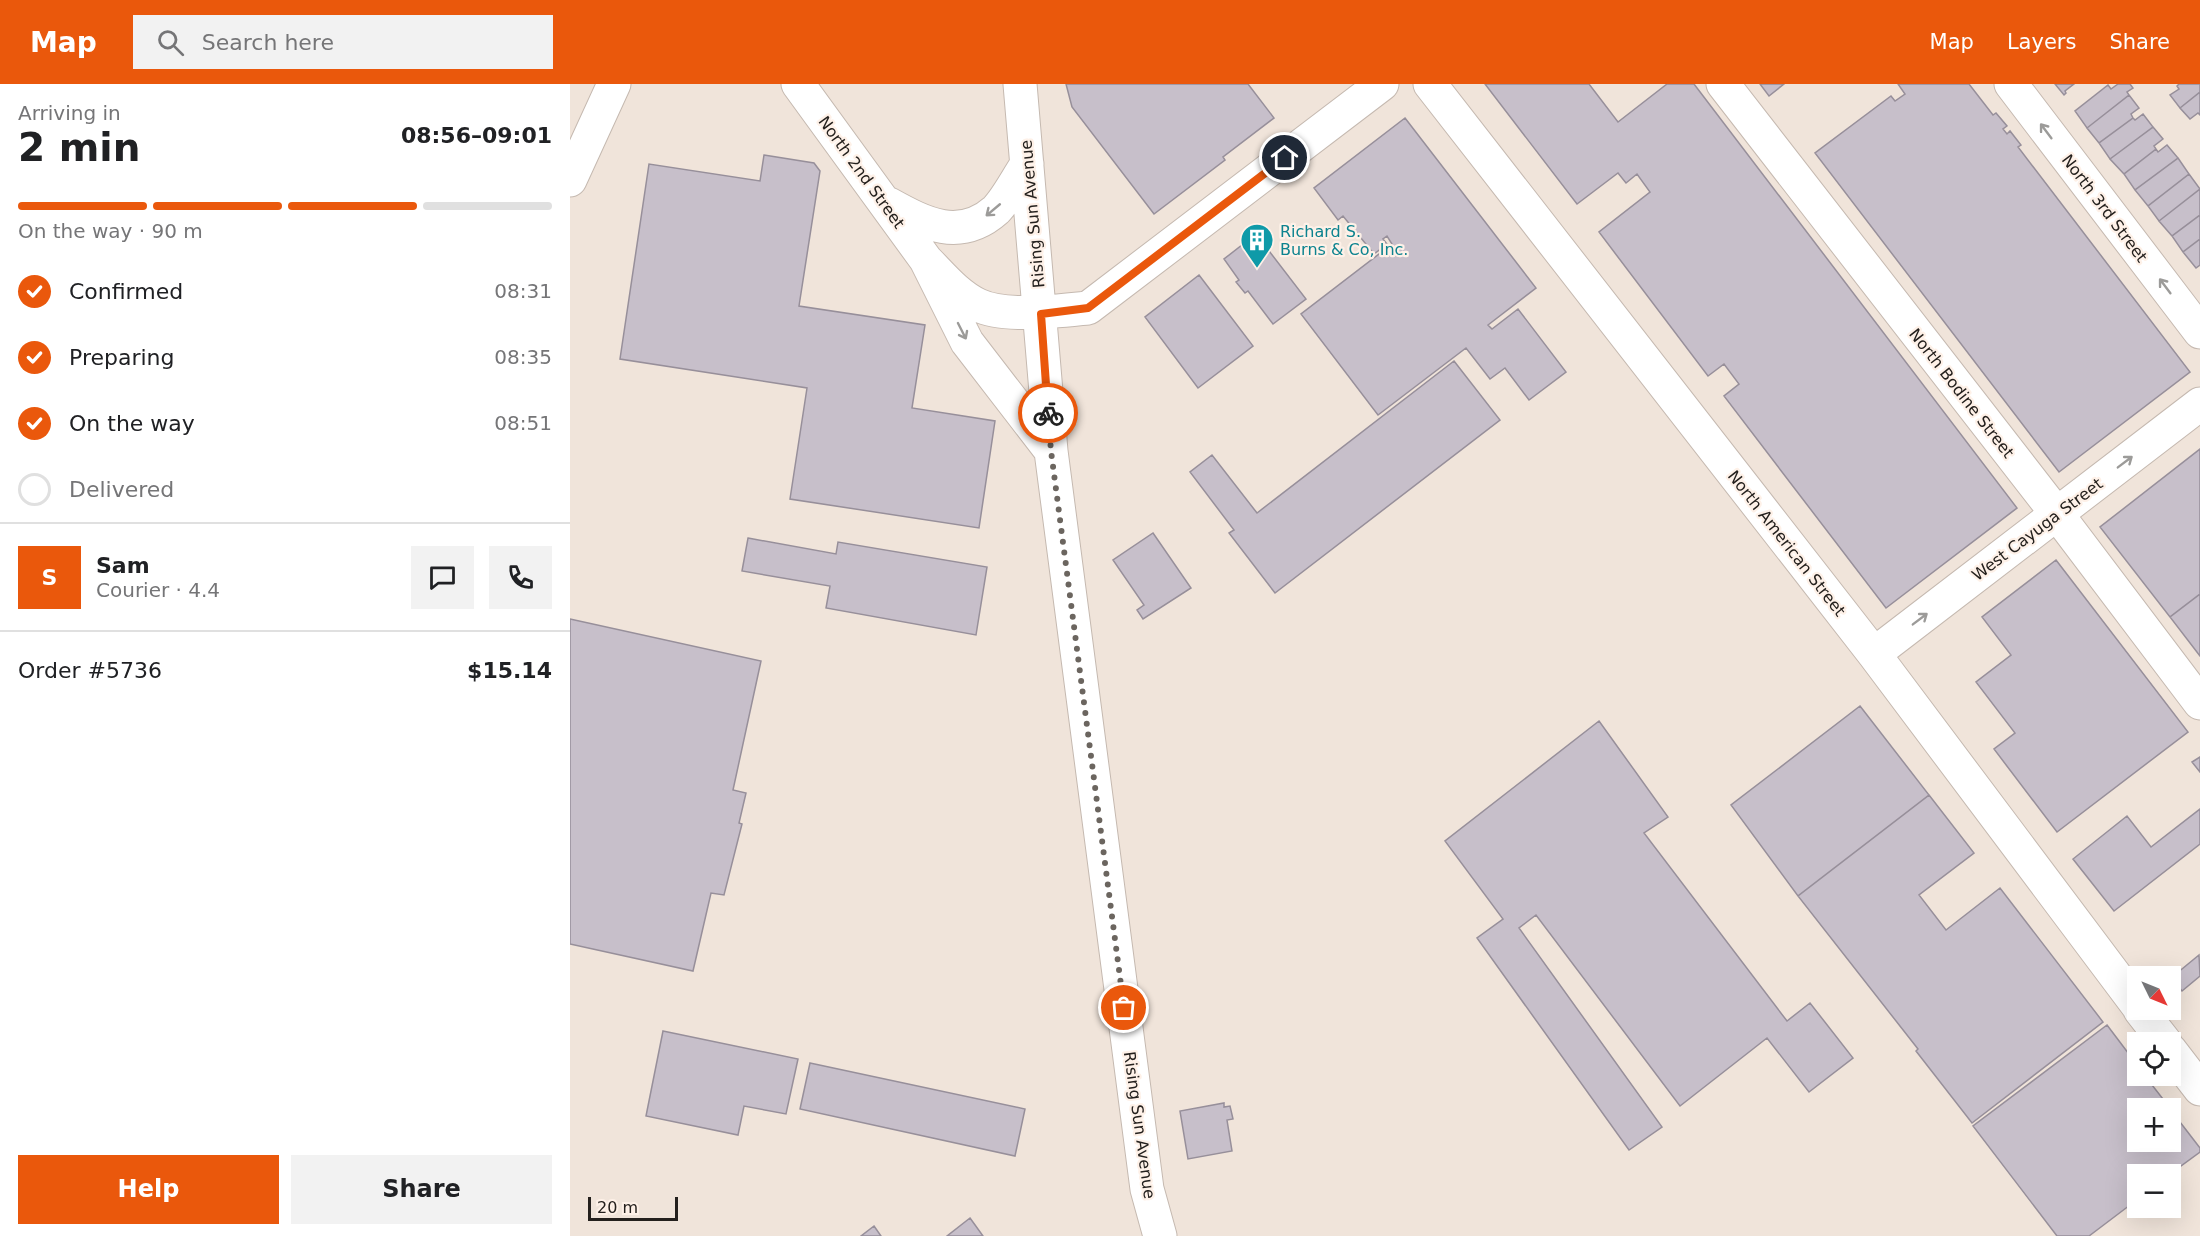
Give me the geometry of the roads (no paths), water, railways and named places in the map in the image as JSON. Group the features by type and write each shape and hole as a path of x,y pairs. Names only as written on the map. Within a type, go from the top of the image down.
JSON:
{"street":[{"path":"570,180 614,84"},
{"name":"North 2nd Street","path":"798,84 926,260 959,293 980,306 1041,314 1088,308 1382,84"},
{"name":"Rising Sun Avenue","path":"1020,84 1051,451 1146,1178 1160,1236"},
{"name":"North American Street","path":"1430,84 1874,654 2127,992"},
{"name":"North Bodine Street","path":"1723,84 2200,703"},
{"name":"North 3rd Street","path":"2011,84 2200,332"},
{"path":"884,202 938,228 972,225 996,209 1027,164"},
{"name":"North 2nd Street","path":"926,260 967,342 1051,451"},
{"name":"West Cayuga Street","path":"1874,654 2200,405"},
{"name":"North American Street","path":"2148,1020 2157,1032"},
{"path":"2181,1064 2200,1089"}],"place":[{"name":"Richard S. Burns & Co, Inc.","path":"1257,269"}]}
